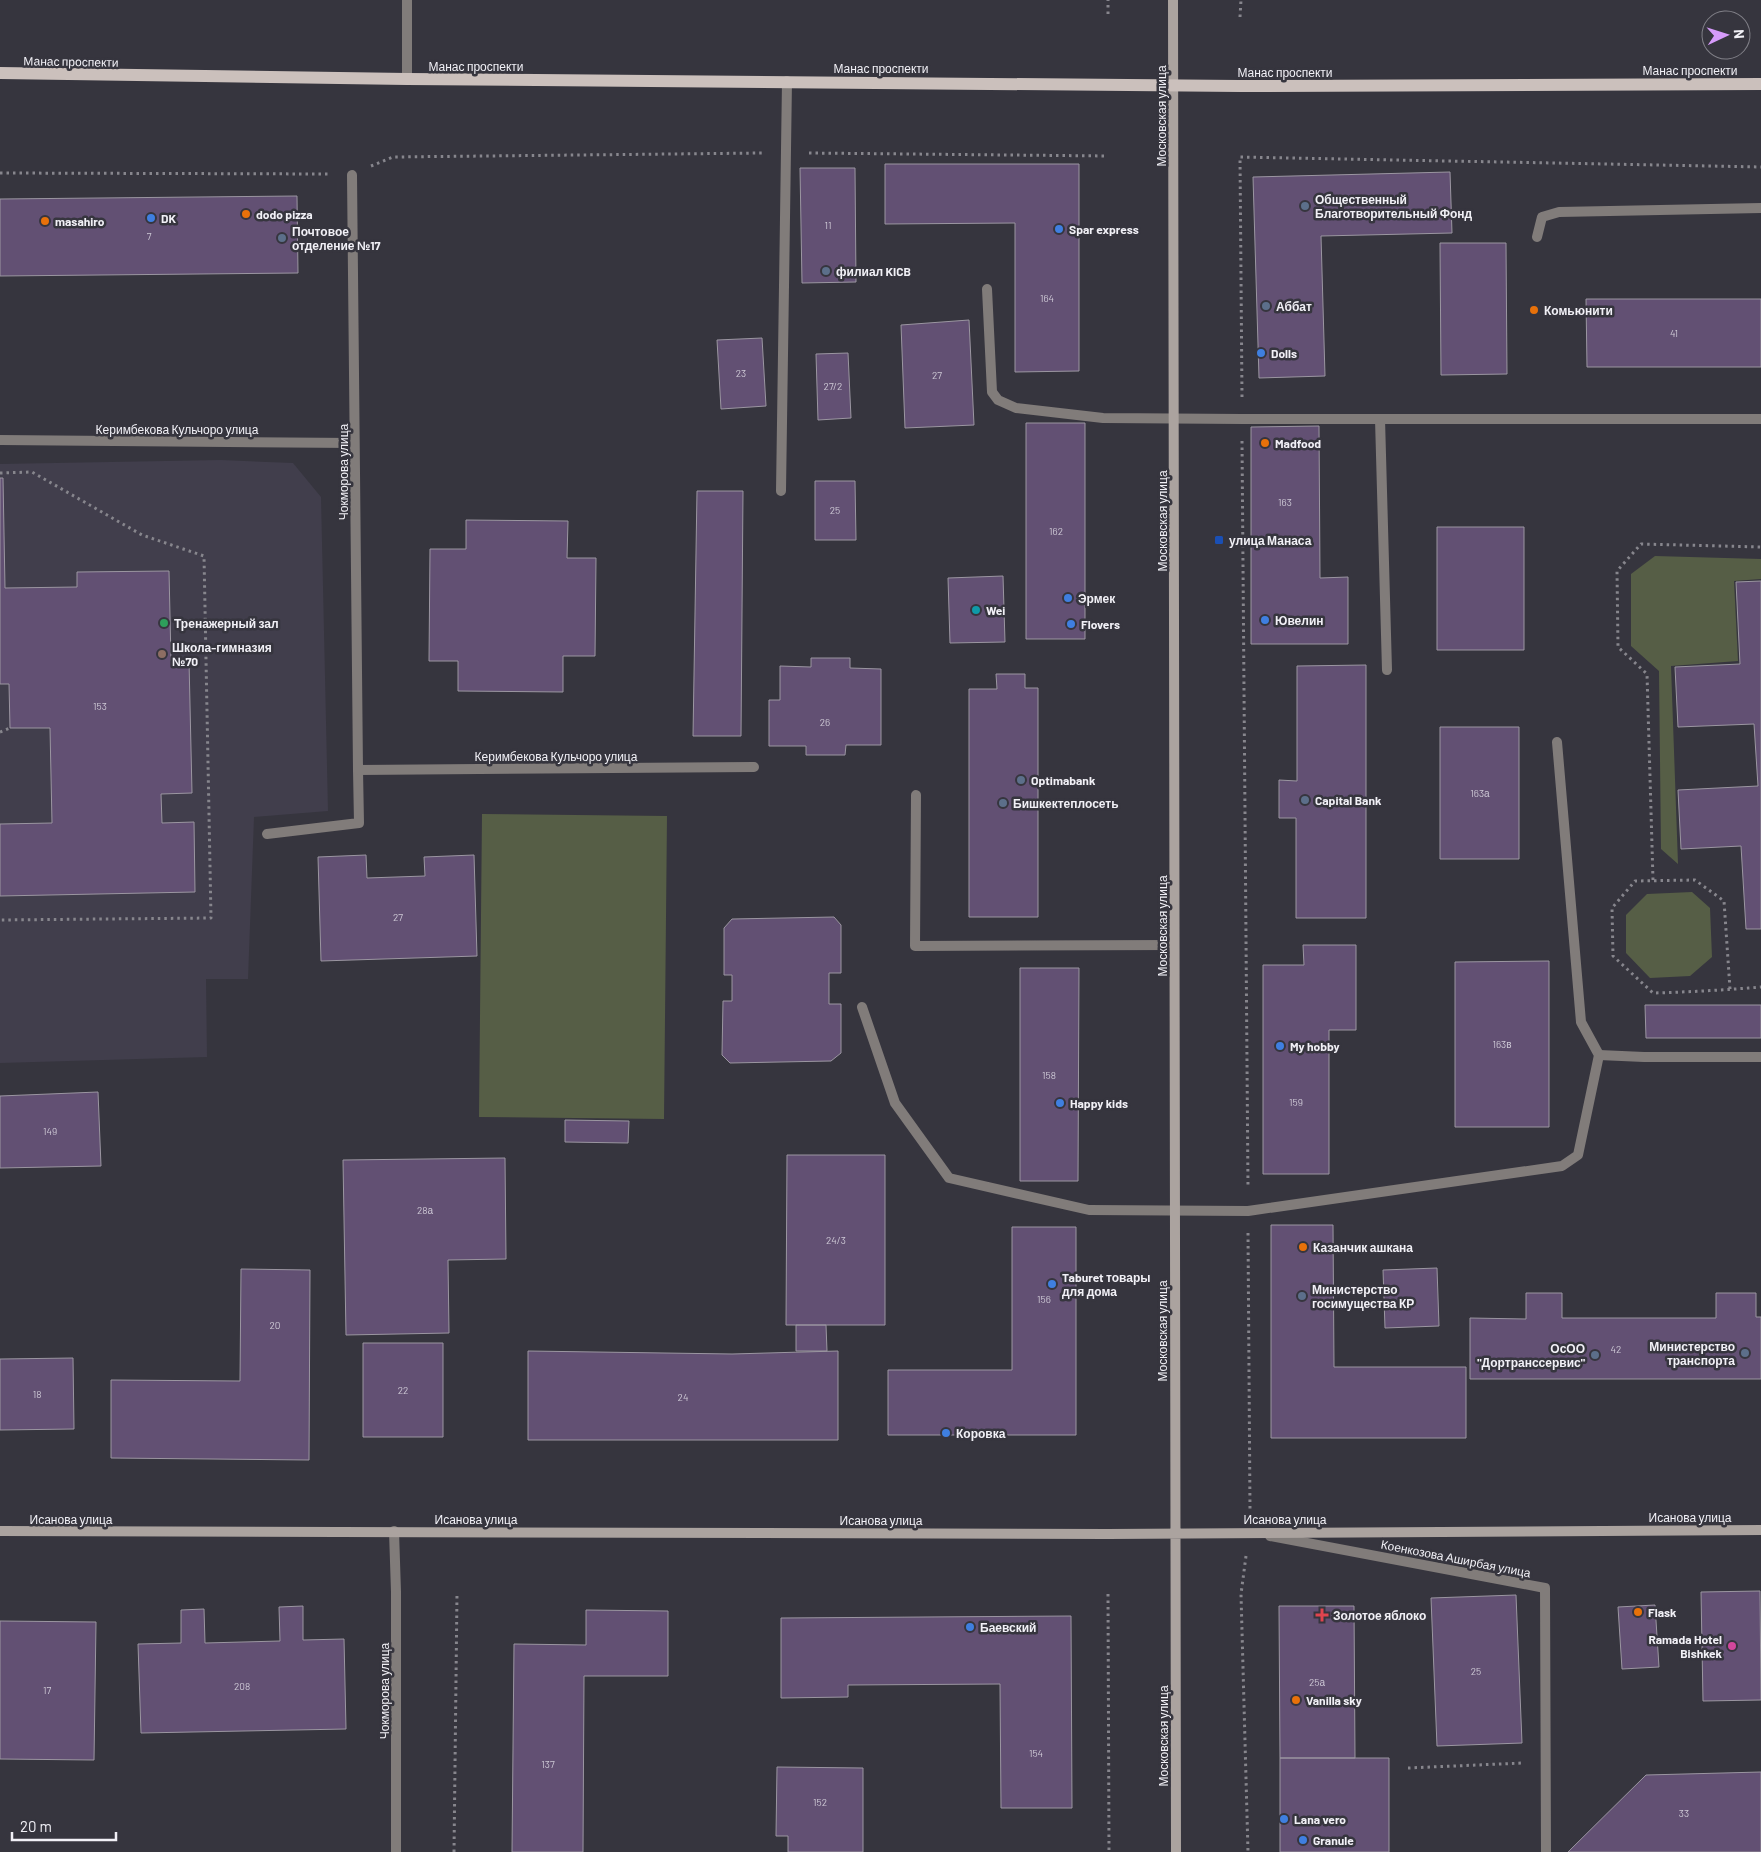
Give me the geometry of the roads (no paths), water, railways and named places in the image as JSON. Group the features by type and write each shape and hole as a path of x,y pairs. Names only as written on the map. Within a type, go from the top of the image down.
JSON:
{"main road":[{"name":"Московская улица","path":"1173,0 1176,1852"},
{"name":"Манас проспекти","path":"0,73 406,79 1250,86 1761,84"},
{"name":"Исанова улица","path":"0,1531 1176,1533 1761,1530"}],"street":[{"path":"406,79 407,0"},
{"path":"781,491 786,81"},
{"name":"Чокморова улица","path":"267,834 359,823 352,174"},
{"path":"1537,237 1542,217 1559,212 1761,208"},
{"path":"987,290 992,392 998,400 1016,408 1103,418 1242,420 1761,419"},
{"path":"1380,419 1387,670"},
{"name":"Керимбекова Кульчоро улица","path":"0,440 354,443"},
{"path":"862,1007 895,1103 949,1178 1089,1210 1174,1209 1248,1211 1562,1166 1578,1155 1599,1055 1581,1022 1557,742"},
{"name":"Керимбекова Кульчоро улица","path":"358,770 754,767"},
{"path":"916,795 915,946 1174,945"},
{"path":"1599,1055 1761,1057"},
{"name":"Чокморова улица","path":"394,1531 396,1592 396,1852"},
{"name":"Коенкозова Аширбая улица","path":"1250,1532 1545,1588 1546,1852"}],"place":[{"name":"Общественный Благотворительный Фонд","path":"1305,206"},
{"name":"dodo pizza","path":"246,214"},
{"name":"DK","path":"151,218"},
{"name":"masahiro","path":"45,221"},
{"name":"Spar express","path":"1059,229"},
{"name":"Почтовое отделение №17","path":"282,238"},
{"name":"филиал KICB","path":"826,271"},
{"name":"Аббат","path":"1266,306"},
{"name":"Комьюнити","path":"1534,310"},
{"name":"Dolls","path":"1261,353"},
{"name":"Madfood","path":"1265,443"},
{"name":"улица Манаса","path":"1219,540"},
{"name":"Эрмек","path":"1068,598"},
{"name":"Wei","path":"976,610"},
{"name":"Ювелин","path":"1265,620"},
{"name":"Тренажерный зал","path":"164,623"},
{"name":"Flovers","path":"1071,624"},
{"name":"Школа-гимназия №70","path":"162,654"},
{"name":"Optimabank","path":"1021,780"},
{"name":"Capital Bank","path":"1305,800"},
{"name":"Бишкектеплосеть","path":"1003,803"},
{"name":"My hobby","path":"1280,1046"},
{"name":"Happy kids","path":"1060,1103"},
{"name":"Казанчик ашкана","path":"1303,1247"},
{"name":"Taburet товары для дома","path":"1052,1284"},
{"name":"Министерство госимущества КР","path":"1302,1296"},
{"name":"Министерство транспорта","path":"1745,1353"},
{"name":"ОсОО \"Дортранссервис\"","path":"1595,1355"},
{"name":"Коровка","path":"946,1433"},
{"name":"Flask","path":"1638,1612"},
{"name":"Золотое яблоко","path":"1322,1615"},
{"name":"Баевский","path":"970,1627"},
{"name":"Ramada Hotel Bishkek","path":"1732,1646"},
{"name":"Vanilla sky","path":"1296,1700"},
{"name":"Lana vero","path":"1284,1819"},
{"name":"Granule","path":"1303,1840"}]}
